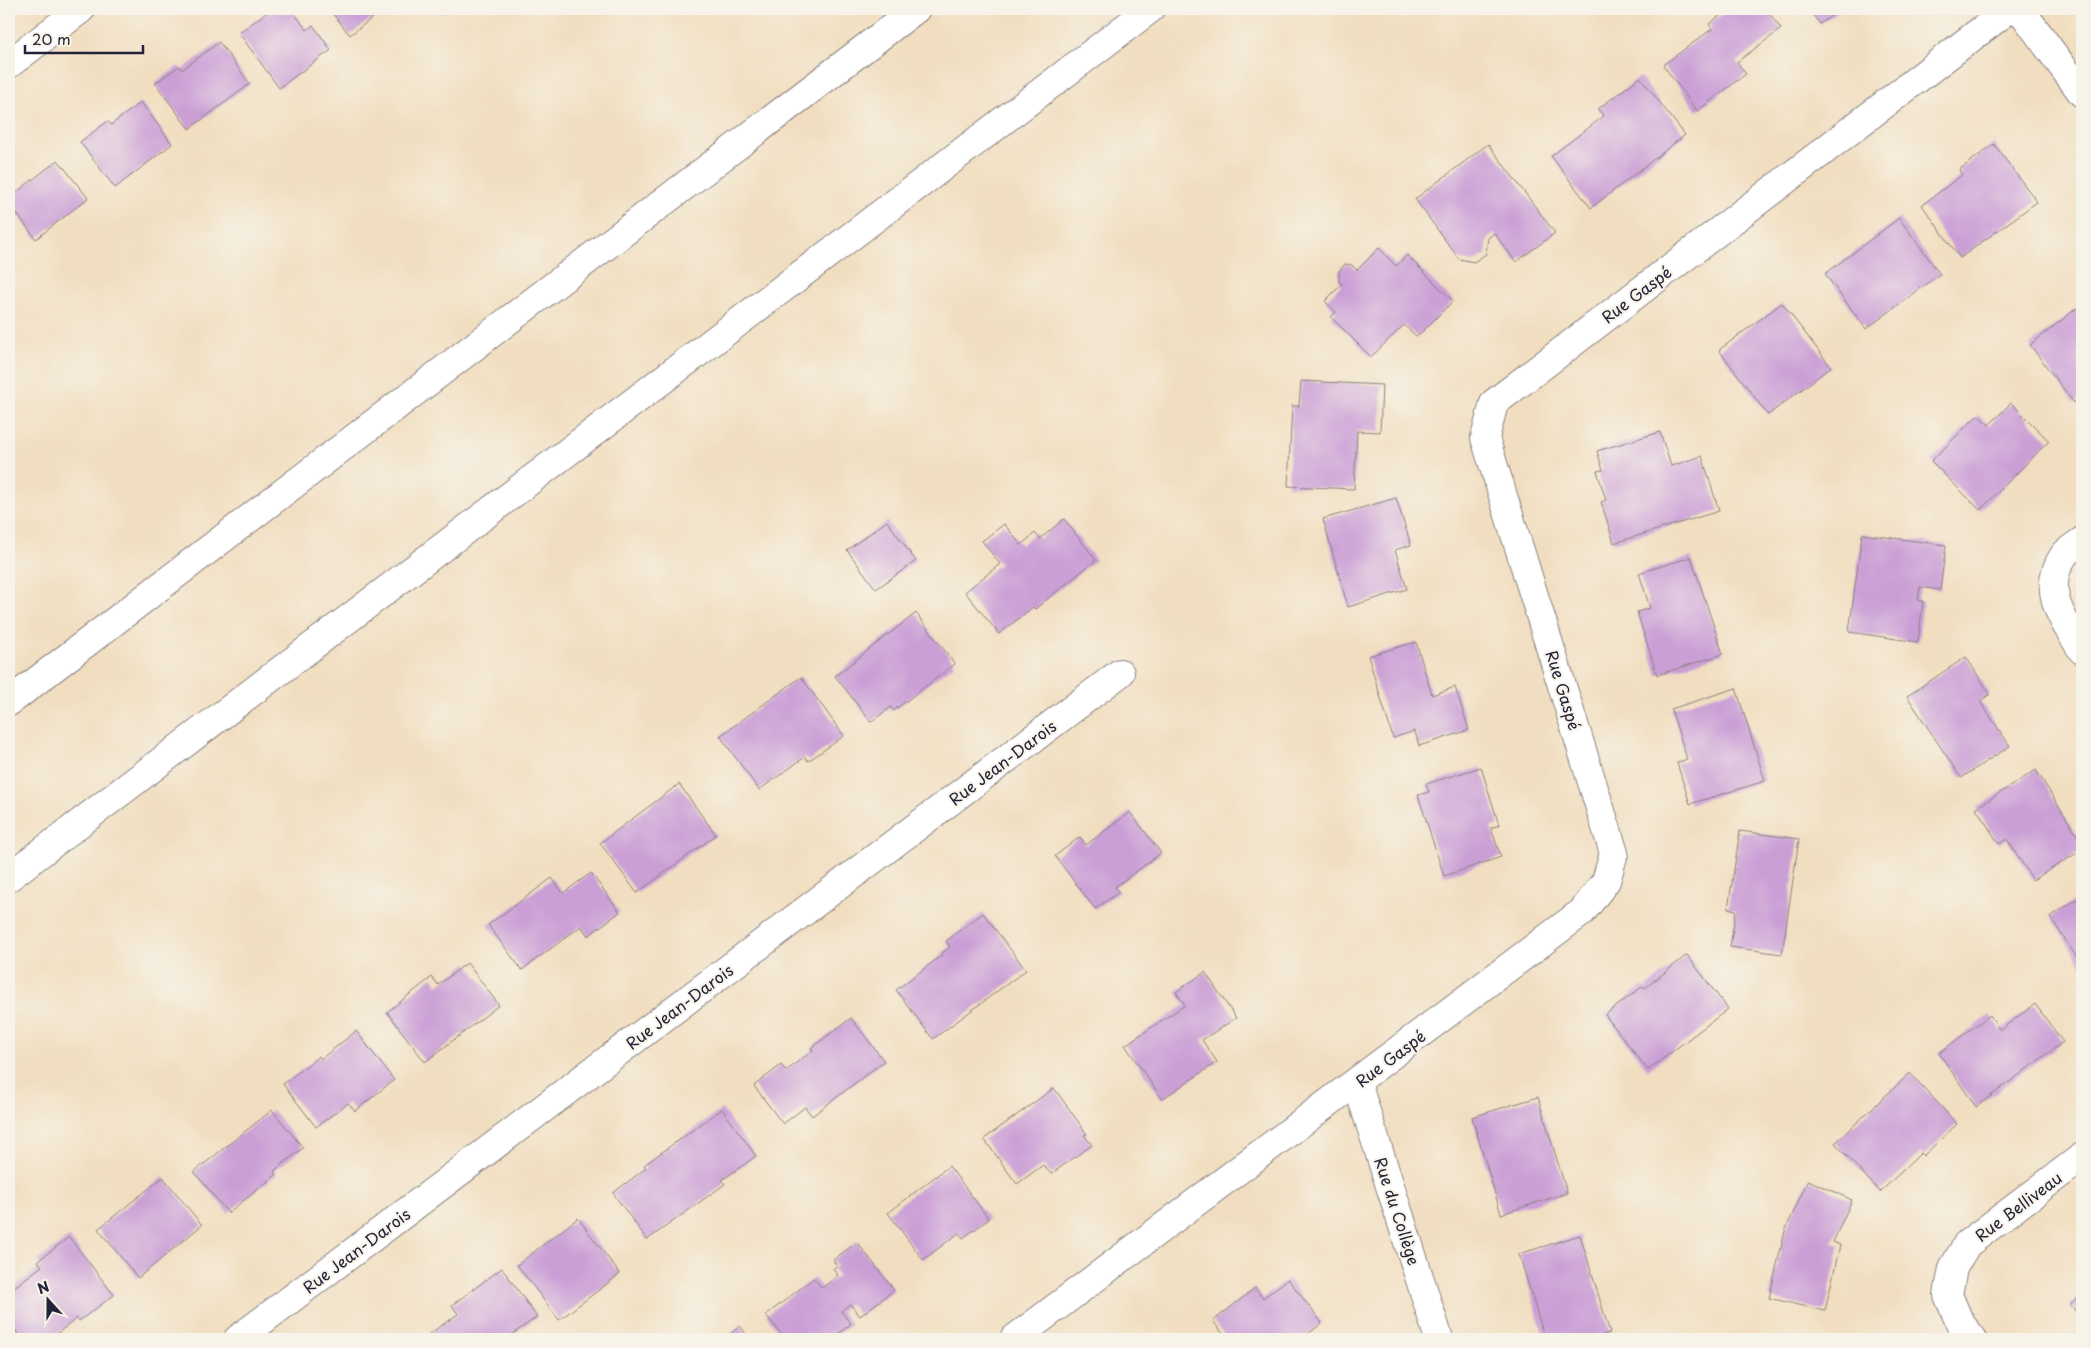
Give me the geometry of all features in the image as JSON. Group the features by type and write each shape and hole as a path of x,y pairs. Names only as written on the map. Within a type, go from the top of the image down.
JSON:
{"main road":[{"path":"9,64 81,9"},
{"path":"9,702 916,9"},
{"path":"9,877 1150,9"},
{"name":"Rue Gaspé","path":"1014,1339 1582,912 1606,881 1614,853 1485,438 1494,403 2009,9"},
{"path":"2020,9 2082,93"},
{"path":"2082,541 2064,555 2052,583 2059,613 2082,650"},
{"name":"Rue Jean-Darois","path":"238,1339 1120,673"},
{"name":"Rue du Collège","path":"1357,1083 1439,1339"},
{"name":"Rue Belliveau","path":"1973,1339 1960,1323 1948,1295 1953,1268 1967,1244 2082,1157"}],"building":[{"path":"271,9 291,9 307,30 313,25 331,50 279,88 239,33"},
{"path":"329,9 384,9 350,35"},
{"path":"437,9 448,9 443,14"},
{"path":"1729,9 1766,9 1781,29 1737,62 1746,74 1697,111 1663,65 1712,29 1709,24"},
{"path":"1808,9 1841,9 1820,24"},
{"path":"219,42 250,84 189,129 155,83 179,66 182,70"},
{"path":"1640,77 1685,135 1591,208 1551,156 1604,116 1598,109"},
{"path":"141,102 172,144 115,188 80,142 108,121 111,125"},
{"path":"1488,144 1555,233 1516,262 1494,233 1488,238 1486,254 1474,262 1459,259 1415,199"},
{"path":"1994,144 2037,202 1960,258 1922,205 1962,175 1959,170"},
{"path":"58,160 88,198 36,239 9,203 9,198"},
{"path":"1899,218 1940,274 1866,329 1825,274"},
{"path":"1379,248 1396,266 1407,255 1453,301 1417,337 1404,325 1371,357 1331,317 1336,312 1325,301 1342,284 1339,281 1339,271 1345,264 1352,265 1357,270"},
{"path":"1782,303 1831,367 1768,415 1719,350"},
{"path":"2082,304 2082,397 2074,403 2030,345"},
{"path":"1301,381 1382,385 1380,432 1357,431 1354,489 1288,486 1292,406 1299,406"},
{"path":"2011,403 2049,441 1980,510 1931,461 1978,415 1989,425"},
{"path":"1660,432 1671,466 1702,456 1719,511 1614,543 1601,502 1606,500 1597,471 1603,470 1597,451"},
{"path":"1396,498 1411,545 1395,550 1407,589 1348,607 1323,519"},
{"path":"1064,519 1096,560 1035,609 1033,607 999,634 965,592 1000,564 982,541 1004,524 1021,545 1035,533 1040,539"},
{"path":"887,521 916,561 876,589 847,550"},
{"path":"1862,534 1946,545 1940,590 1920,587 1918,600 1923,601 1918,642 1849,632"},
{"path":"1691,557 1723,654 1657,675 1637,612 1650,608 1639,573"},
{"path":"916,613 955,664 893,711 891,707 871,722 835,676"},
{"path":"1416,642 1432,695 1455,687 1469,730 1419,746 1415,731 1393,738 1368,656"},
{"path":"1966,657 1990,694 1980,701 2010,746 1961,778 1907,696"},
{"path":"801,677 844,736 808,761 805,757 759,790 720,736"},
{"path":"1736,688 1765,781 1690,804 1677,763 1687,759 1671,709"},
{"path":"1481,767 1499,825 1491,828 1501,857 1444,876 1418,795 1429,792 1426,784"},
{"path":"2036,770 2082,843 2082,850 2033,880 2007,839 1999,844 1976,808"},
{"path":"679,784 716,835 637,893 600,843"},
{"path":"1130,812 1161,853 1115,887 1119,892 1095,909 1055,856 1080,837 1086,845"},
{"path":"1740,831 1799,839 1782,954 1730,947 1736,910 1728,908"},
{"path":"591,873 620,912 588,936 581,926 522,970 488,925 552,878 563,893"},
{"path":"2082,896 2082,965 2050,917"},
{"path":"983,913 1026,970 933,1039 896,990 942,955 950,947 946,941"},
{"path":"1687,955 1728,1009 1648,1070 1605,1015 1643,986 1645,988"},
{"path":"467,963 499,1005 425,1062 387,1012 432,977 438,985"},
{"path":"1205,972 1236,1018 1202,1040 1217,1062 1162,1099 1125,1045 1185,1005 1176,992"},
{"path":"2035,1004 2063,1042 1976,1107 1939,1053 1990,1015 2000,1030"},
{"path":"851,1018 884,1061 812,1116 805,1107 783,1124 754,1086 781,1065 786,1071 813,1050 811,1048"},
{"path":"356,1031 394,1080 355,1111 348,1103 316,1127 283,1084 319,1056 321,1059"},
{"path":"1910,1073 1957,1124 1923,1156 1921,1153 1880,1192 1835,1143"},
{"path":"1054,1088 1087,1134 1084,1135 1092,1145 1051,1174 1043,1165 1017,1184 984,1139"},
{"path":"1538,1097 1567,1193 1501,1214 1472,1117"},
{"path":"722,1109 756,1156 722,1180 725,1184 647,1240 613,1193 646,1168 644,1165"},
{"path":"272,1110 303,1148 274,1171 277,1174 228,1213 194,1172"},
{"path":"949,1166 989,1219 963,1238 959,1233 923,1260 888,1213"},
{"path":"163,1177 202,1225 138,1278 98,1229"},
{"path":"1808,1180 1852,1200 1833,1242 1840,1245 1825,1311 1769,1298 1785,1231"},
{"path":"578,1218 620,1274 559,1320 517,1265"},
{"path":"1580,1235 1610,1333 1590,1339 1545,1339 1519,1254"},
{"path":"69,1237 114,1295 79,1321 77,1318 50,1339 22,1339 9,1322 9,1291 42,1266 38,1261"},
{"path":"857,1242 894,1290 860,1316 850,1304 841,1311 851,1324 832,1339 785,1339 766,1315 814,1278 822,1288 838,1275 833,1269 837,1266 833,1260"},
{"path":"502,1268 537,1317 506,1339 432,1339 429,1334 458,1314 452,1305"},
{"path":"1288,1279 1322,1323 1302,1339 1227,1339 1213,1321 1255,1288 1263,1298"},
{"path":"2082,1295 2082,1320 2070,1304"},
{"path":"740,1326 750,1339 723,1339 728,1336"}]}
